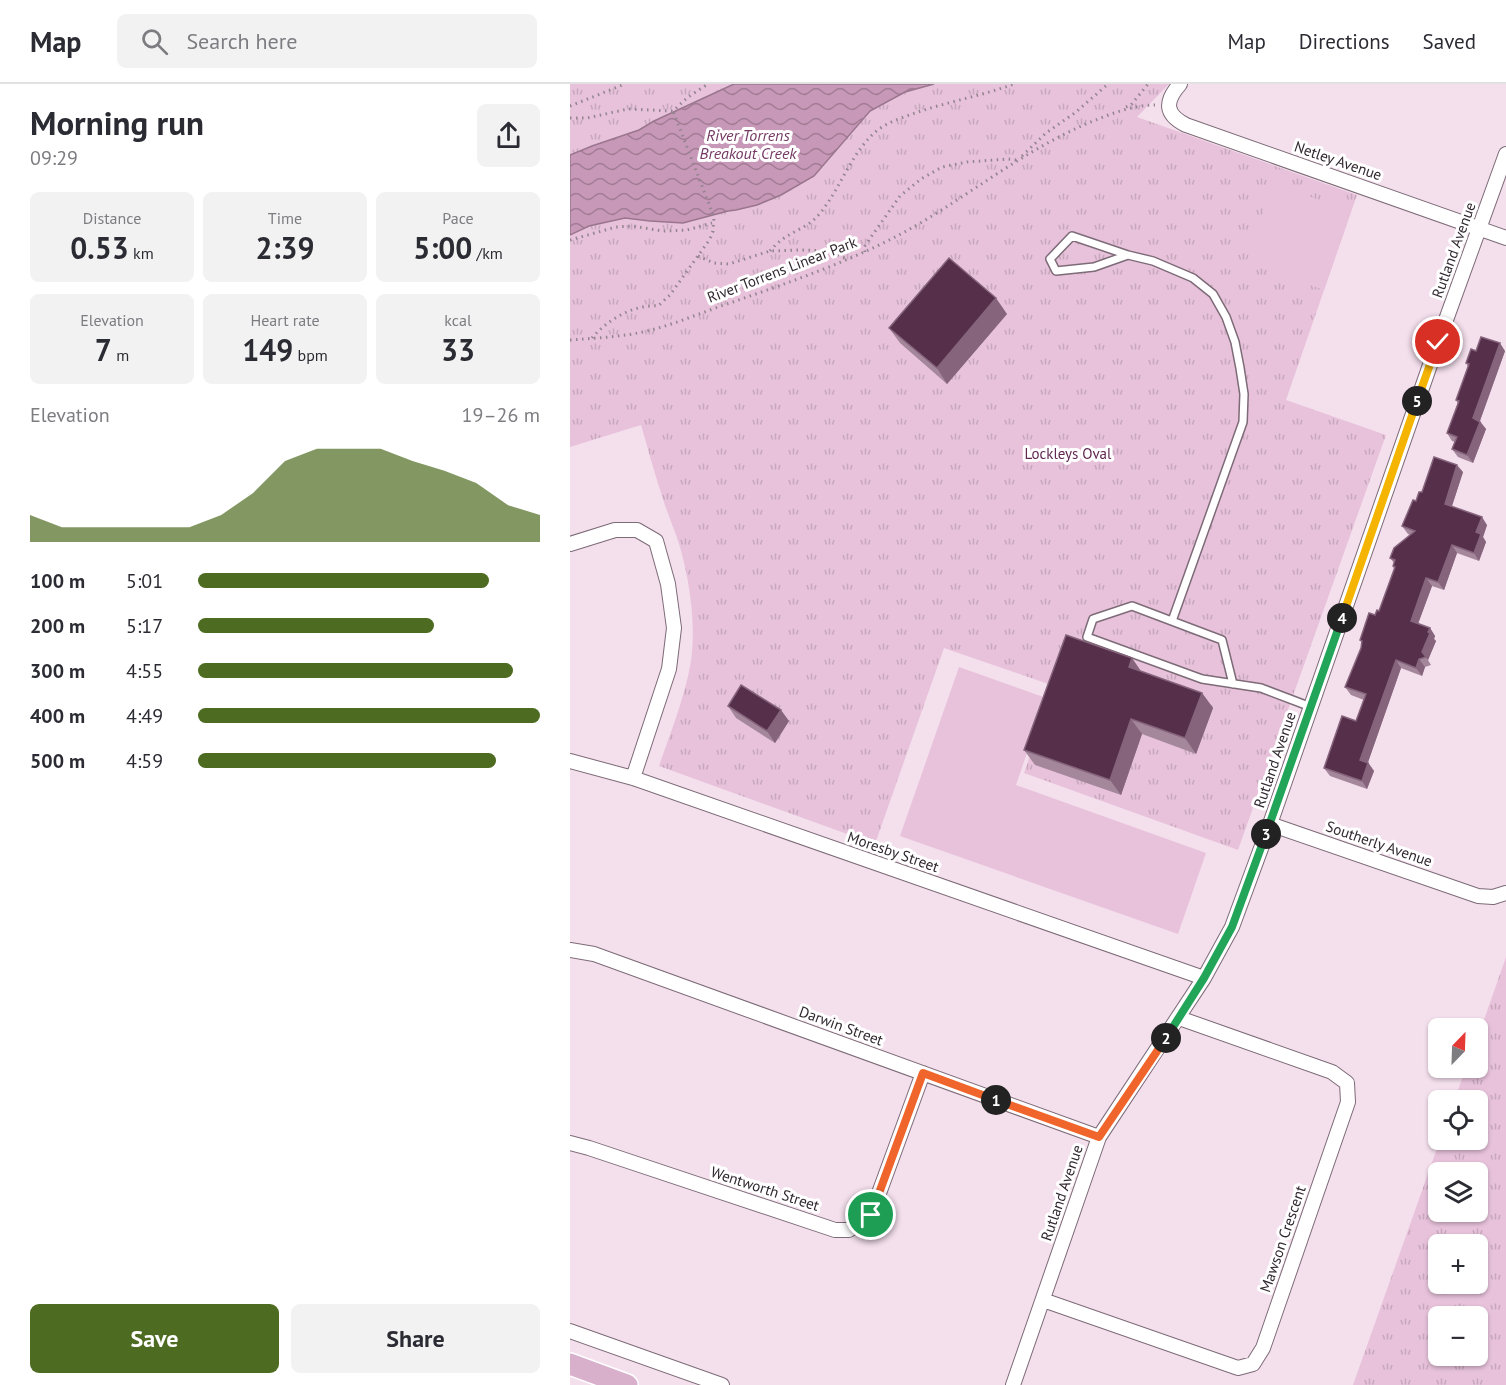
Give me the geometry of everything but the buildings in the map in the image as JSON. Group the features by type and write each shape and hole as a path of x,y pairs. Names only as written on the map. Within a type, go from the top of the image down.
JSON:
{"main road":[{"path":"570,1364 627,1385"}],"street":[{"path":"1168,105 1180,84"},
{"name":"Netley Avenue","path":"1168,105 1172,116 1186,125 1506,238"},
{"name":"Rutland Avenue","path":"1013,1385 1099,1137 1179,1018 1232,927 1506,154"},
{"path":"570,544 615,530 637,530 656,541 668,584 674,628 669,669 633,778"},
{"name":"Moresby Street","path":"570,761 633,778 1204,978"},
{"name":"Southerly Avenue","path":"1270,824 1478,896 1493,897 1506,893"},
{"name":"Darwin Street","path":"570,950 594,954 1099,1137"},
{"name":"Mawson Crescent","path":"1043,1300 1238,1368 1253,1364 1263,1348 1348,1102 1347,1083 1332,1072 1179,1018"},
{"name":"Wentworth Street","path":"570,1143 835,1230 849,1230 871,1215 923,1073"},
{"path":"570,1331 723,1385"}],"lane":[{"path":"1128,255 1094,267 1056,271 1050,259 1072,236 1153,261 1193,278 1213,294 1226,317 1235,342 1244,394 1243,422 1172,621"},
{"path":"1233,684 1222,640 1132,606 1093,619 1087,637 1202,679 1233,684 1261,688 1311,707"}],"path":[{"path":"570,106 625,84"},
{"path":"570,118 587,118 628,109 674,111 688,97 708,84"},
{"path":"770,251 781,240 807,226 820,214 833,196 858,151 879,130 898,118 1014,84"},
{"name":"River Torrens Linear Park","path":"1018,160 1046,133 1076,112 1108,84"},
{"path":"1119,111 1131,105 1148,84"},
{"name":"River Torrens Linear Park","path":"570,340 614,337 647,331 800,279 865,252 917,225 1051,140 1119,111 1144,105 1168,105"},
{"path":"592,338 600,329 628,312 649,305 658,306 670,295 710,239 713,231 714,218 674,111"},
{"path":"865,252 864,247 900,196 921,179 942,167 967,162 1018,160"},
{"path":"570,240 616,227 632,226 663,231 687,230 713,223"},
{"path":"698,256 714,263 729,264 770,251 829,251 847,259"}],"green space":[{"name":"Lockleys Oval","path":"570,84 1169,84 1137,117 1357,195 1286,400 1386,435 1238,850 1024,773 1054,686 944,648 875,844 659,766 685,688 691,661 693,632 691,603 680,547 641,425 570,447"},
{"path":"1273,184 1351,211 1324,290 1246,263"},
{"path":"959,667 1046,698 1016,785 1206,853 1178,934 900,836"},
{"path":"1506,957 1506,1385 1353,1385 1428,1174 1428,1222 1488,1222 1488,1162 1432,1162 1436,1150 1488,1150 1488,1090 1458,1090 1462,1078 1488,1078 1488,1018 1485,1018"}],"water":[{"name":"River Torrens Breakout Creek","path":"734,84 934,84 905,92 870,111 814,176 781,195 757,205 683,223 625,218 589,226 570,235 570,155 639,130"}],"route":[{"path":"871,1215 923,1073 1099,1137 1179,1018 1232,927 1438,342"}]}
